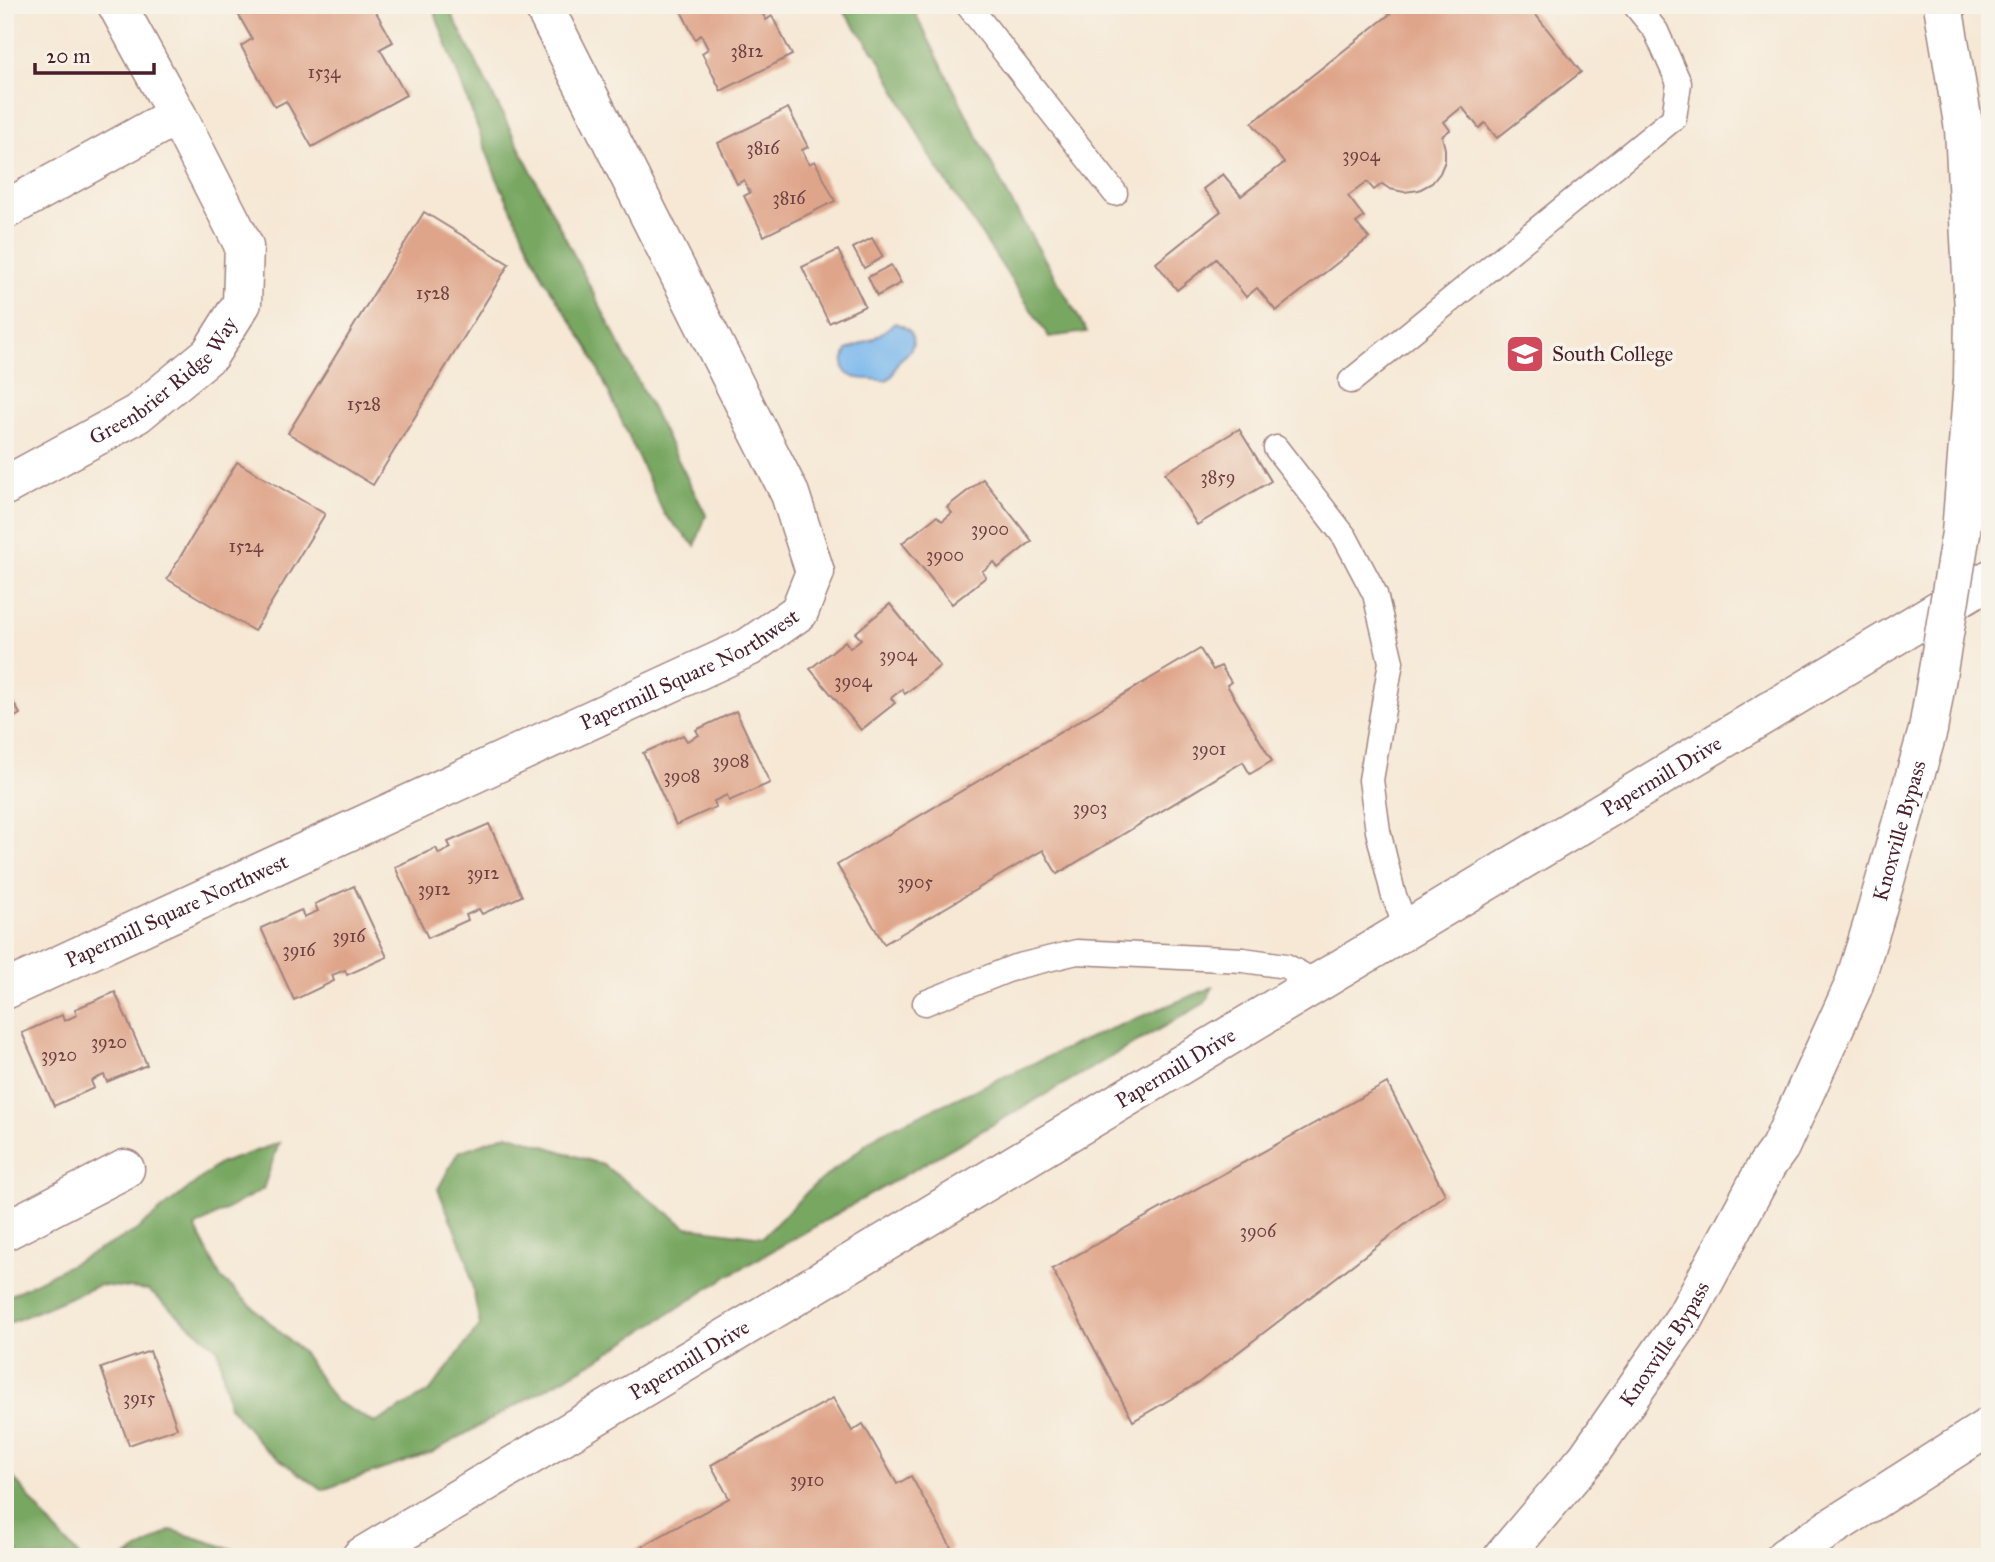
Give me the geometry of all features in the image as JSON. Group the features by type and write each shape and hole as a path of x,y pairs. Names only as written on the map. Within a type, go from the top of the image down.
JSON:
{"main road":[{"name":"Greenbrier Ridge Way","path":"5,486 137,414 210,354 242,303 244,246 117,5"},
{"name":"Papermill Square Northwest","path":"5,990 749,647 799,612 815,572 790,494 543,5"},
{"name":"Knoxville Bypass","path":"1503,1557 1587,1458 1686,1316 1766,1166 1780,1147 1853,987 1928,730 1961,533 1973,380 1974,311 1964,129 1943,5"},
{"path":"5,210 177,115"},
{"name":"Papermill Drive","path":"361,1557 1990,579"},
{"path":"5,1231 125,1169"},
{"path":"1785,1557 1979,1433"}],"lane":[{"path":"968,5 1115,194"},
{"path":"1350,381 1674,118 1679,83 1656,32 1635,5"},
{"path":"1276,448 1345,537 1375,594 1391,662 1371,780 1378,831 1393,893 1407,930"},
{"path":"925,1003 1015,967 1077,952 1243,960 1286,966 1317,983"}],"green space":[{"path":"432,5 447,5 706,515 695,546 664,514 589,349 544,279 495,174"},
{"path":"839,5 911,5 1009,198 1087,332 1049,337 929,155 880,60"},
{"path":"1213,987 1205,1003 723,1279 597,1360 431,1453 322,1490 264,1448 229,1406 218,1349 148,1290 99,1285 5,1325 5,1298 134,1232 219,1164 279,1143 263,1189 195,1227 221,1278 303,1353 335,1401 375,1423 430,1391 480,1325 467,1259 438,1189 458,1152 508,1134 603,1165 687,1227 763,1237 809,1190 880,1133 1091,1037"},
{"path":"5,1467 80,1557 21,1557 5,1531"},
{"path":"171,1530 238,1551 238,1557 127,1557"}],"water":[{"path":"895,323 908,330 913,340 910,350 898,362 891,377 884,380 863,379 847,373 843,364 847,350 873,339"}],"building":[{"path":"233,5 372,5 393,42 380,49 406,95 312,147 286,101 275,107 241,46 252,39"},
{"path":"678,5 763,5 759,7 766,20 772,16 792,55 721,91 702,53 708,49 701,35 695,39"},
{"path":"1383,5 1528,5 1581,72 1497,138 1485,123 1479,128 1462,107 1444,122 1450,130 1442,136 1445,161 1440,173 1432,183 1419,190 1404,192 1382,184 1374,190 1367,182 1348,196 1364,217 1356,223 1369,238 1276,311 1257,288 1246,297 1216,259 1177,290 1156,263 1221,211 1203,189 1223,174 1241,196 1284,163 1252,123 1390,14"},
{"path":"788,108 808,147 802,150 805,157 809,164 815,161 835,201 764,236 744,196 750,193 744,180 737,184 718,143"},
{"path":"424,212 509,264 373,485 288,433"},
{"path":"872,238 883,257 864,268 853,248"},
{"path":"838,250 865,306 829,323 802,267"},
{"path":"891,265 901,283 877,296 868,277"},
{"path":"1239,429 1271,481 1197,525 1165,473"},
{"path":"237,462 325,514 254,631 167,579"},
{"path":"983,479 1032,541 998,568 994,562 982,571 986,577 952,604 902,543 937,516 942,521 952,513 947,507"},
{"path":"890,604 940,666 905,694 902,689 891,698 895,703 861,730 810,669 845,641 850,648 855,644 861,639 855,633"},
{"path":"1200,649 1213,670 1221,666 1231,682 1227,685 1272,761 1250,774 1243,762 1057,874 1043,850 884,944 837,865"},
{"path":"5,688 20,714 5,723"},
{"path":"736,711 770,783 729,801 727,795 714,801 716,807 676,825 643,753 683,735 687,741 699,735 696,730"},
{"path":"489,824 522,896 482,914 479,909 466,915 468,920 428,938 395,867 436,848 439,854 451,848 448,842"},
{"path":"354,886 387,957 347,975 345,970 332,975 334,981 294,1000 261,928 301,910 304,917 318,911 315,904"},
{"path":"115,992 147,1065 107,1082 104,1075 97,1078 91,1081 94,1088 54,1106 22,1033 62,1015 64,1021 77,1015 75,1009"},
{"path":"1387,1083 1445,1194 1198,1383 1133,1421 1052,1269"},
{"path":"5,1112 11,1125 5,1128"},
{"path":"150,1351 177,1428 129,1445 101,1368"},
{"path":"833,1398 852,1431 863,1424 897,1484 911,1476 952,1549 938,1557 623,1557 729,1498 711,1465"}],"place":[{"name":"South College","path":"1525,354"}]}
